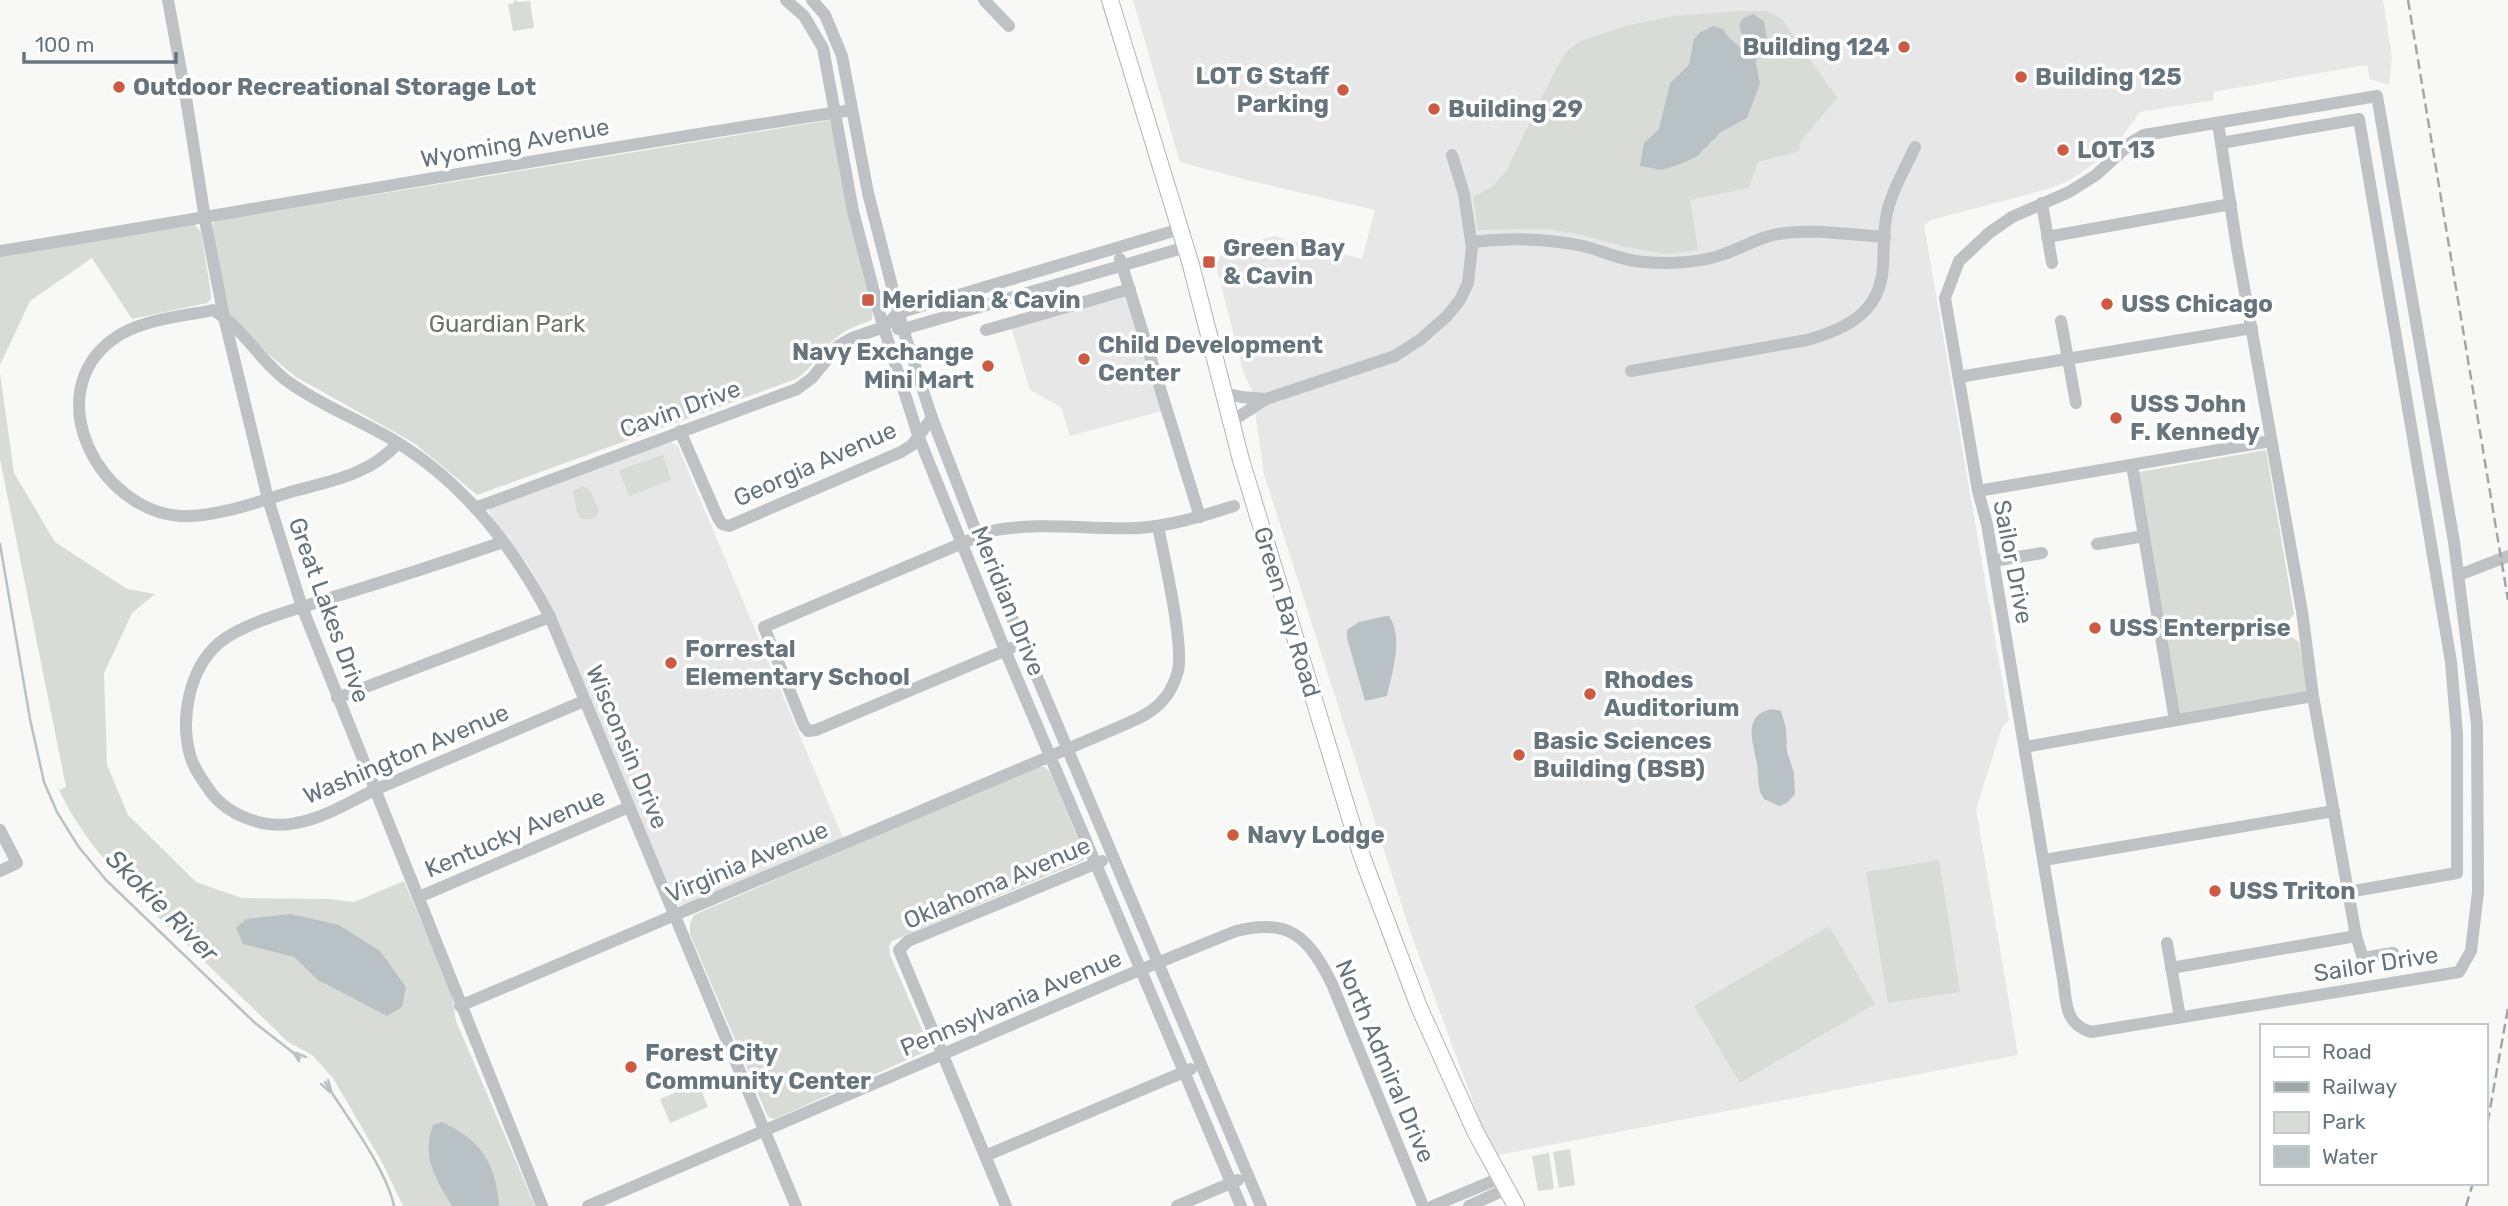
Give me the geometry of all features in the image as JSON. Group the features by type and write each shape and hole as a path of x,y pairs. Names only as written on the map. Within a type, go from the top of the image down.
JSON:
{"main road":[{"name":"Green Bay Road","path":"1110,0 1186,247 1224,393 1294,637 1377,901 1443,1062 1516,1206"}],"street":[{"name":"Great Lakes Drive","path":"168,0 204,218 224,317 268,499 302,607 337,698 542,1206"},
{"name":"Meridian Drive","path":"786,0 804,16 823,48 853,211 884,327 919,438 1049,755 1241,1206"},
{"path":"984,0 1009,26"},
{"path":"804,16 815,4 831,1"},
{"name":"Meridian Drive","path":"815,4 825,15 839,45 867,193 898,313 932,418 977,536 1261,1206"},
{"name":"Sailor Drive","path":"2377,96 2459,575 2477,724 2479,854 2471,951 2459,972 2091,1032 2078,1028 2071,1020 1987,524 1978,491 1945,298 1959,261 1989,233 2012,217 2042,203 2069,192 2096,175 2132,142 2144,135 2377,96"},
{"name":"Wyoming Avenue","path":"0,251 571,153 852,110"},
{"path":"2221,143 2359,119 2410,410 2451,662 2457,734 2457,873 2348,892"},
{"path":"2218,123 2301,610 2313,696 2356,936 2363,958 2393,953"},
{"path":"1631,371 1807,340 1844,328 1865,311 1880,285 1889,202 1915,147"},
{"path":"1232,421 1266,399 1395,356 1421,339 1447,316 1460,300 1469,274 1471,242 1464,194 1452,155"},
{"path":"2042,203 2052,263"},
{"path":"2048,237 2231,204"},
{"name":"Cavin Drive","path":"884,327 898,313 1180,229"},
{"path":"1471,242 1505,240 1562,243 1645,262 1714,257 1781,233 1816,232 1885,237"},
{"name":"Cavin Drive","path":"475,508 797,389 812,378 838,346 852,338 884,327 903,329 1186,247"},
{"path":"1117,248 1200,517"},
{"path":"986,330 1130,289"},
{"path":"224,317 213,310 129,329 111,340 88,368 83,382 80,414 83,432 90,452 111,482 127,496 155,510 180,516 211,513 361,471 383,458 398,443"},
{"name":"Wisconsin Drive","path":"224,317 289,383 398,443 462,493 503,542 539,596 765,1132"},
{"path":"2061,321 2076,403"},
{"path":"1959,377 2252,328"},
{"path":"1224,393 1266,399"},
{"name":"Georgia Avenue","path":"680,431 718,518 722,524 729,526 901,452 919,438 924,426 932,418"},
{"path":"1978,491 2272,441"},
{"path":"2132,465 2175,720"},
{"path":"1022,643 816,730 808,731 764,627 977,536 1000,529 1027,526 1158,526 1234,506"},
{"name":"Virginia Avenue","path":"460,1006 1149,712 1164,700 1178,671 1178,641 1158,526"},
{"path":"2097,544 2144,536"},
{"name":"Washington Avenue","path":"503,542 302,607 243,628 219,643 194,680 187,703 190,755 211,793 227,807 248,819 270,824 295,824 322,815 374,790 584,701"},
{"path":"1993,561 2042,553"},
{"path":"2459,575 2508,556"},
{"path":"337,698 550,617"},
{"path":"2025,747 2313,696"},
{"name":"Kentucky Avenue","path":"419,897 629,807"},
{"path":"2044,860 2333,811"},
{"path":"0,830 17,863 0,871"},
{"name":"Oklahoma Avenue","path":"943,1055 899,950 908,941 1112,857"},
{"name":"North Admiral Drive","path":"1141,969 1236,931 1254,927 1277,928 1309,945 1332,984 1423,1206"},
{"path":"2171,968 2356,936"},
{"path":"2167,943 2180,1017"},
{"name":"Pennsylvania Avenue","path":"588,1206 1141,969"},
{"path":"943,1055 1006,1206"},
{"path":"985,1156 1200,1066"},
{"path":"765,1132 796,1206"},
{"path":"1177,1206 1248,1176"},
{"path":"1433,1206 1503,1184"},
{"path":"1469,1206 1503,1184"}],"shaded area":[{"path":"1133,0 2383,0 2392,57 2389,85 2370,79 2367,65 2213,92 2214,100 2140,112 2118,142 2068,181 2048,189 1931,220 1924,225 2009,720 2002,727 1976,809 2018,1055 1493,1156 1409,928 1264,474 1252,391 1243,371 1216,265 1223,251 1274,236 1362,259 1375,210 1180,162"},
{"name":"Child Development Center","path":"1126,295 1162,411 1070,436 1061,407 1030,390 1011,327"},
{"name":"Forrestal Elementary School","path":"671,442 678,446 843,838 684,906 676,901 544,594 530,568 489,510 491,506"}],"green space":[{"path":"514,0 530,1 534,28 513,31 508,4 514,3"},
{"path":"1767,11 1782,19 1837,98 1800,142 1799,151 1758,162 1749,188 1690,200 1698,250 1667,254 1547,229 1478,230 1473,197 1493,186 1506,171 1559,63 1569,49 1581,41 1626,26 1674,16"},
{"name":"Guardian Park","path":"830,120 873,309 872,320 841,334 796,379 477,495 414,443 296,377 229,322 212,227 214,221"},
{"path":"194,224 201,232 211,293 211,299 207,303 132,319 92,258 30,301 0,365 0,255"},
{"path":"0,373 14,473 55,542 127,589 155,594 132,613 104,673 107,765 128,815 196,882 242,898 354,902 404,881 451,992 456,1021 535,1206 403,1206 383,1164 333,1078 312,1055 288,1042 163,921 129,887 83,832 59,790 66,787 0,459"},
{"path":"2266,450 2294,614 2283,624 2285,637 2290,636 2299,642 2308,691 2180,714 2139,472"},
{"path":"663,455 671,480 629,496 619,470"},
{"path":"583,486 589,489 599,509 597,515 591,519 582,519 577,512 573,491"},
{"path":"1036,767 1045,767 1050,772 1085,855 1084,860 892,941 889,947 890,955 929,1050 775,1119 768,1117 690,934 690,923 694,915"},
{"path":"1939,860 1960,992 1888,1003 1866,872"},
{"path":"1829,926 1875,1004 1740,1083 1694,1006"},
{"path":"698,1083 708,1107 670,1123 660,1099"},
{"path":"1570,1149 1575,1185 1559,1188 1553,1152"},
{"path":"1549,1153 1554,1189 1538,1191 1532,1156"}],"water":[{"path":"1753,14 1764,21 1767,39 1757,50 1756,64 1760,84 1747,118 1721,132 1696,157 1662,170 1640,166 1644,143 1659,129 1670,83 1689,65 1694,39 1713,26 1723,29 1743,50 1745,42 1739,26 1743,18"},
{"path":"1389,616 1396,634 1394,666 1387,696 1365,701 1347,630 1359,622"},
{"path":"1772,709 1781,711 1786,728 1787,752 1794,773 1795,794 1787,803 1779,806 1764,799 1760,792 1752,739 1756,717"},
{"path":"291,914 339,925 380,951 406,987 402,1007 387,1016 318,980 294,957 243,944 236,928 246,919"},
{"path":"442,1122 467,1137 484,1155 494,1177 499,1206 452,1206 436,1177 430,1158 433,1125"}],"waterway":[{"name":"Skokie River","path":"0,544 30,719 44,782 57,812 78,846 106,880 255,1023 300,1058"},
{"name":"Skokie River","path":"296,1053 306,1057"},
{"name":"Skokie River","path":"295,1055 299,1061"},
{"name":"Skokie River","path":"328,1080 331,1090"},
{"name":"Skokie River","path":"325,1082 383,1175 394,1206"},
{"name":"Skokie River","path":"321,1084 330,1092"}],"railway":[{"path":"2408,0 2508,600"},
{"path":"2487,1126 2508,1008"},
{"path":"2466,1206 2472,1185"}],"place":[{"name":"Building 124","path":"1904,47"},
{"name":"Building 125","path":"2021,77"},
{"name":"Outdoor Recreational Storage Lot","path":"119,87"},
{"name":"LOT G Staff Parking","path":"1343,90"},
{"name":"Building 29","path":"1434,109"},
{"name":"LOT 13","path":"2063,150"},
{"name":"Green Bay & Cavin","path":"1209,262"},
{"name":"Meridian & Cavin","path":"868,300"},
{"name":"USS Chicago","path":"2107,304"},
{"name":"Child Development Center","path":"1084,359"},
{"name":"Navy Exchange Mini Mart","path":"988,366"},
{"name":"USS John F. Kennedy","path":"2116,418"},
{"name":"USS Enterprise","path":"2095,628"},
{"name":"Forrestal Elementary School","path":"671,663"},
{"name":"Rhodes Auditorium","path":"1590,694"},
{"name":"Basic Sciences Building (BSB)","path":"1519,755"},
{"name":"Navy Lodge","path":"1233,835"},
{"name":"USS Triton","path":"2215,891"},
{"name":"Forest City Community Center","path":"631,1067"}]}
